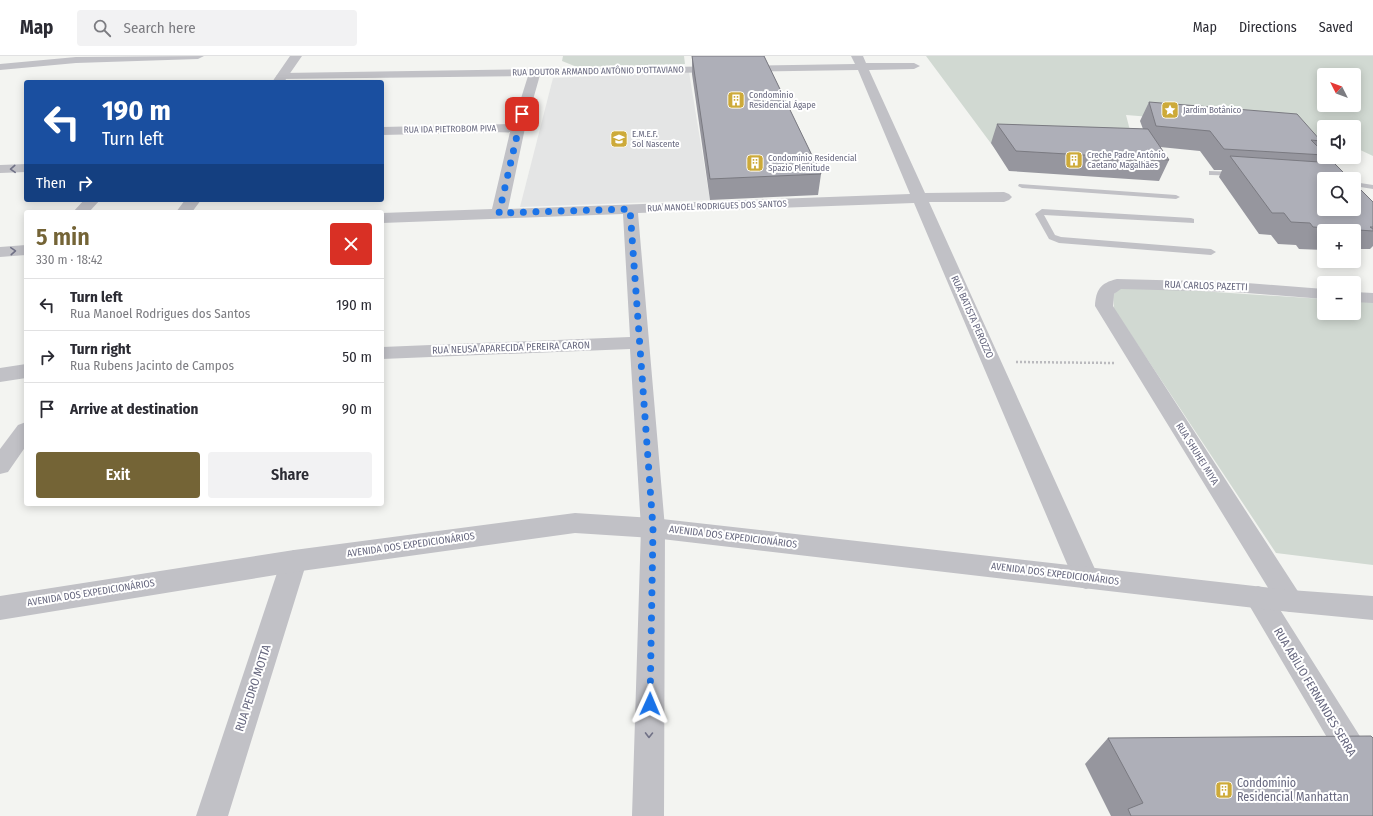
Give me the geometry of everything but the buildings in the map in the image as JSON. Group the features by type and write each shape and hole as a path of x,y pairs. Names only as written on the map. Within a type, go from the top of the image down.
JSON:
{"street":[{"path":"0,67 76,60 198,56"},
{"path":"280,79 296,56"},
{"path":"439,74 444,62"},
{"name":"RUA DOUTOR ARMANDO ANTÔNIO D'OTTAVIANO","path":"280,79 535,72 553,66 860,62 914,66"},
{"name":"RUA BATISTA PEROZZO","path":"860,62 1086,578"},
{"path":"499,213 518,128 535,72"},
{"name":"RUA IDA PIETROBOM PIVA","path":"384,131 518,128"},
{"path":"0,170 24,168"},
{"name":"RUA MANOEL RODRIGUES DOS SANTOS","path":"384,218 920,198 1004,197"},
{"path":"83,210 90,202"},
{"path":"630,209 653,528 648,816"},
{"path":"0,252 24,250"},
{"name":"RUA CARLOS PAZETTI","path":"1104,306 1105,292 1117,284 1234,287 1317,293"},
{"path":"1361,297 1373,298"},
{"name":"RUA SHUHEI MIYA","path":"1104,306 1290,601"},
{"name":"RUA NEUSA APARECIDA PEREIRA CARON","path":"384,353 640,343"},
{"path":"0,375 24,371"},
{"path":"0,466 24,433"},
{"name":"AVENIDA DOS EXPEDICIONÁRIOS","path":"0,608 294,561 575,524 653,528 1290,601 1373,608"},
{"name":"RUA PEDRO MOTTA","path":"212,816 294,561"},
{"name":"RUA ABÍLIO FERNANDES SERRA","path":"1258,597 1373,786"}],"lane":[{"path":"1212,173 1244,175"},
{"path":"1361,185 1373,187"},
{"path":"1022,186 1176,197"},
{"path":"1191,220 1042,212 1039,214 1052,237 1059,240 1211,252"}],"path":[{"path":"991,362 1140,363"}],"shaded area":[{"path":"563,56 684,56 685,64 577,67 562,61"},
{"name":"Jardim Botânico","path":"926,56 1373,56 1373,156 1361,150 1361,120 1317,120 1317,136 1307,132 1264,126 1126,115 1138,161 1004,161"},
{"name":"E.M.E.F. Sol Nascente","path":"689,72 710,200 520,207 553,78"},
{"path":"1123,286 1317,299 1317,320 1361,320 1361,301 1373,302 1373,565 1276,553 1114,309 1113,295"}],"place":[{"name":"Condominio Residencial Ágape","path":"736,100"},
{"name":"Jardim Botânico","path":"1170,110"},
{"name":"E.M.E.F. Sol Nascente","path":"619,139"},
{"name":"Creche Padre Antônio Caetano Magalhães","path":"1074,160"},
{"name":"Condomínio Residencial Spazio Plenitude","path":"755,163"},
{"name":"Condomínio Residencial Manhattan","path":"1224,790"}],"route":[{"path":"522,114 499,213 630,209 653,528 650,704"}]}
